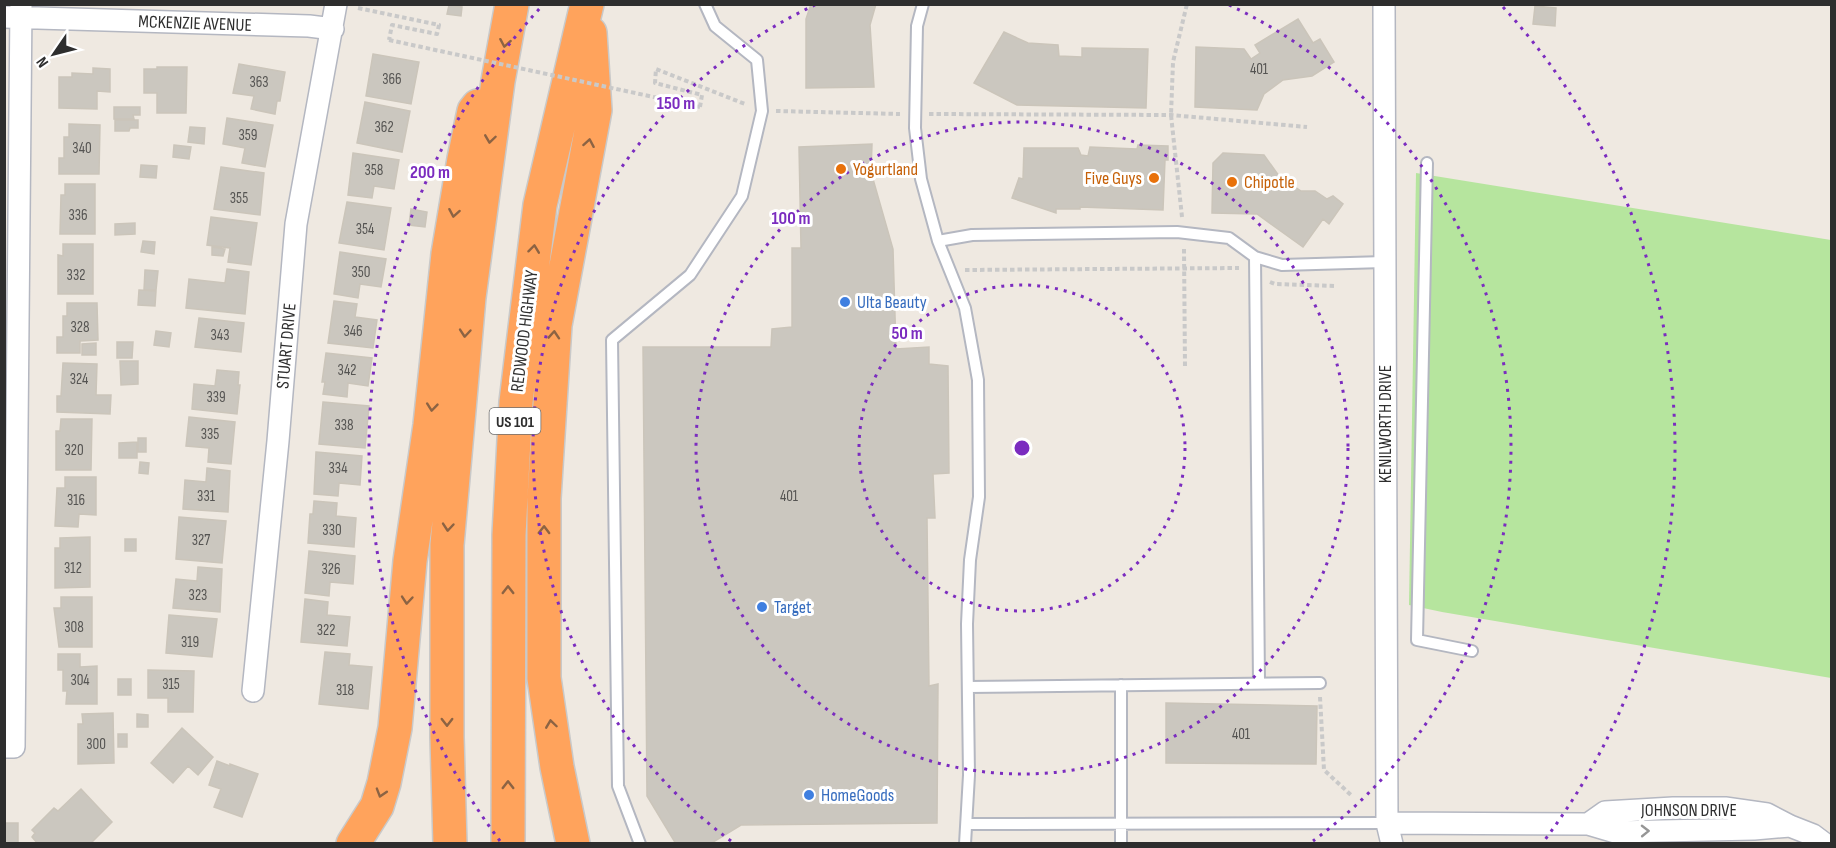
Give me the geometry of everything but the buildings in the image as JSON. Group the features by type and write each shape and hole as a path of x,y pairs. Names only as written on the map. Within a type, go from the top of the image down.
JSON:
{"highway":[{"path":"450,843 447,736 447,544 469,297 498,81 512,4"},
{"path":"573,843 557,767 544,678 544,510 555,325 595,110 587,4"},
{"name":"REDWOOD HIGHWAY","path":"508,843 509,535 516,402 540,205 587,4"},
{"path":"353,843 377,806 384,783 394,728 410,561 430,425 447,254 474,111 498,81"}],"street":[{"name":"STUART DRIVE","path":"253,691 279,429 296,224 336,4"},
{"name":"KENILWORTH DRIVE","path":"1384,4 1388,823 1392,843"},
{"name":"MCKENZIE AVENUE","path":"15,13 333,29"},
{"path":"9,747 15,13"},
{"name":"JOHNSON DRIVE","path":"1388,823 1588,824 1615,832 1790,826 1813,835 1825,843"}],"lane":[{"path":"640,843 618,786 612,340 690,275 742,196 762,111 757,60 715,26 705,4"},
{"path":"923,4 918,26 915,128 921,179 938,241 965,308 978,380 979,497 970,560 967,624 967,824 965,843"},
{"path":"1427,163 1417,640 1472,651"},
{"path":"938,241 972,236 1184,233 1229,238 1255,257 1282,265 1384,262"},
{"path":"1255,257 1259,683"},
{"path":"968,687 1320,683"},
{"path":"1121,685 1121,843"},
{"path":"967,824 1388,823"}],"path":[{"path":"1185,367 1184,233 1171,115 1173,62 1187,4"},
{"path":"358,8 439,25 437,34 392,25 389,40 700,106 702,95 655,83 656,69 762,111 1171,115 1307,127"},
{"path":"949,270 1239,268 1275,284 1334,286"},
{"path":"1320,683 1324,770 1351,795"}],"green space":[{"path":"1416,173 1831,240 1831,678 1409,605"}],"place":[{"name":"Yogurtland","path":"841,169"},
{"name":"Five Guys","path":"1154,178"},
{"name":"Chipotle","path":"1232,182"},
{"name":"Ulta Beauty","path":"845,302"},
{"name":"Target","path":"762,607"},
{"name":"HomeGoods","path":"809,795"}]}
